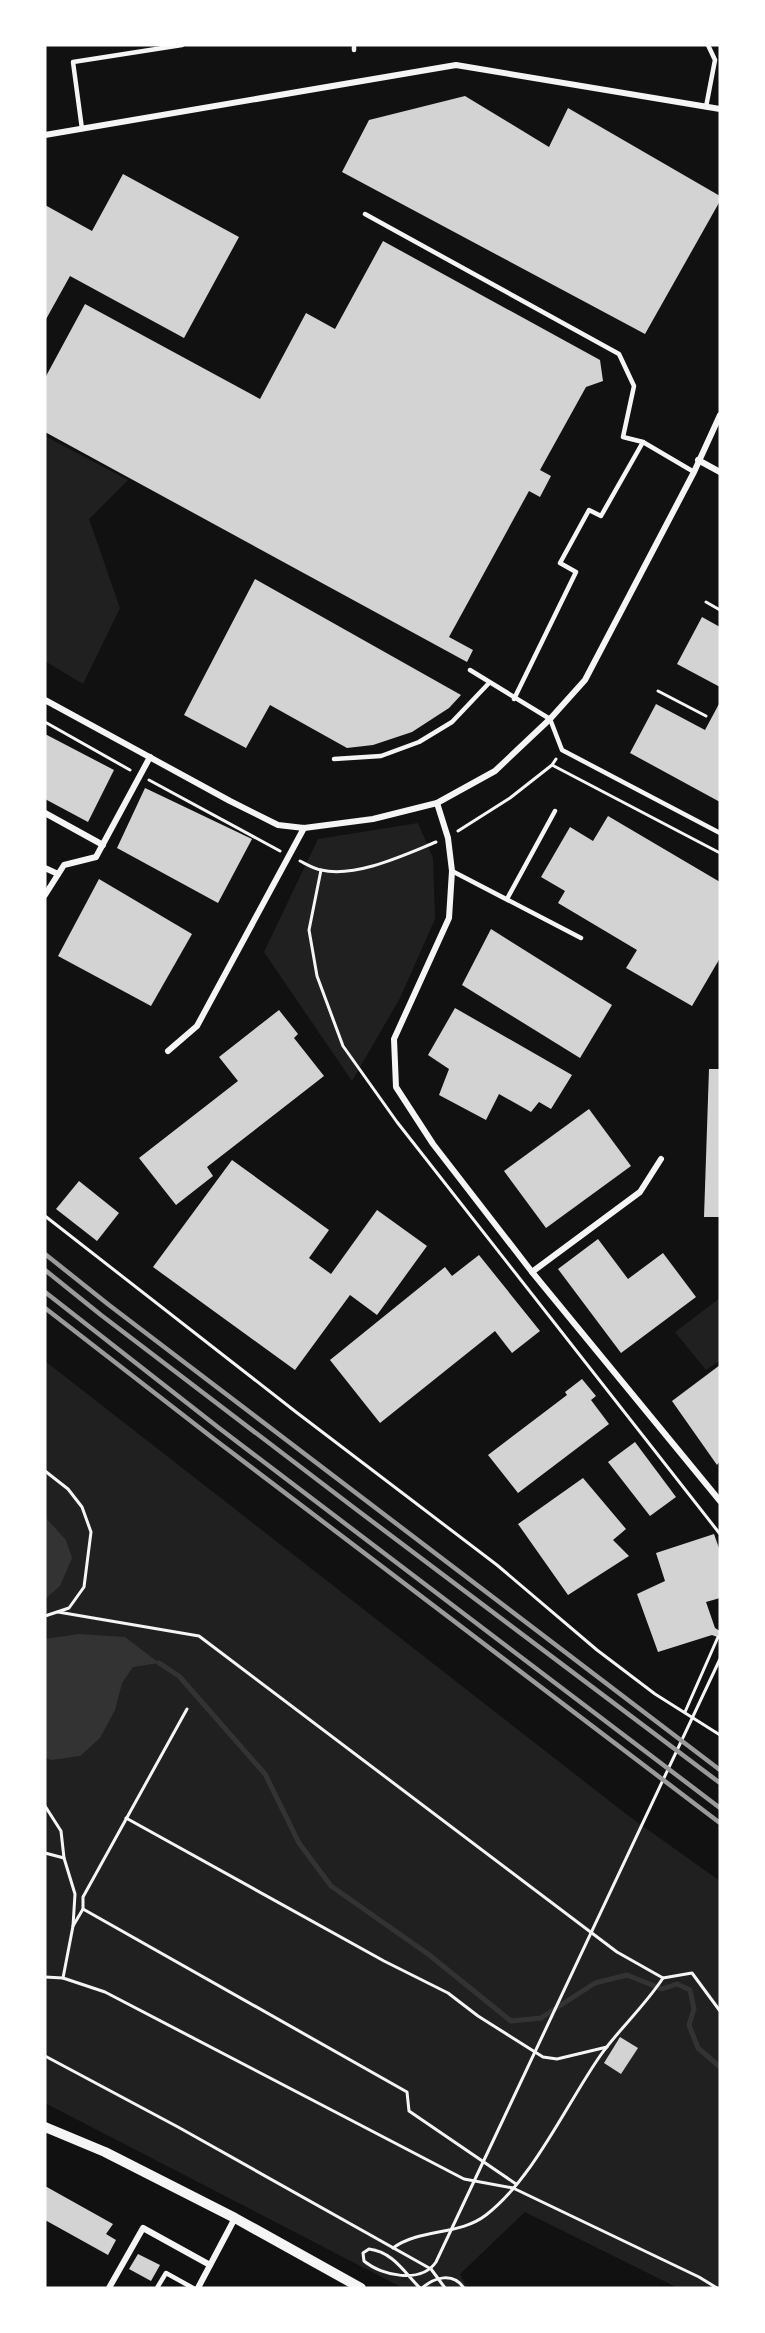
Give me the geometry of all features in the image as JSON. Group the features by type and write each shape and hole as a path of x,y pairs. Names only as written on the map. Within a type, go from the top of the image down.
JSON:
{"street":[{"path":"45,135 456,64 720,109"},
{"path":"45,699 279,825 304,828 372,819 437,803 495,771 550,719 585,680 694,472 720,415"},
{"path":"698,460 720,472"},
{"path":"45,896 64,865 96,857 150,757"},
{"path":"437,803 448,838 452,871 449,918 394,1040 396,1087 433,1144 532,1272 720,1501"},
{"path":"45,813 103,845"},
{"path":"168,1051 197,1026 291,857 304,828"},
{"path":"45,868 58,874"},
{"path":"532,1272 640,1192 661,1159"},
{"path":"46,2128 105,2152 235,2218 361,2288"},
{"path":"198,2288 235,2218"},
{"path":"109,2288 143,2228 210,2265"}],"lane":[{"path":"82,129 73,62 182,45"},
{"path":"706,107 715,60 708,45"},
{"path":"365,214 619,354 634,386 624,437 643,442 694,472"},
{"path":"514,699 576,572 560,563 589,510 601,516 643,442"},
{"path":"470,670 550,719 562,750 720,833"},
{"path":"334,759 381,756 419,742 452,722 489,683"},
{"path":"507,899 555,811"},
{"path":"452,871 581,938"},
{"path":"156,2288 166,2273 193,2288"}],"path":[{"path":"706,602 720,610"},
{"path":"657,691 706,716"},
{"path":"45,722 291,857 321,870 349,871 376,864 448,838 510,798 552,765 562,750"},
{"path":"552,765 720,853"},
{"path":"45,1216 286,1405 498,1565 597,1650 656,1694 720,1735"},
{"path":"45,1471 68,1490 82,1507 91,1532 84,1587 69,1608 45,1616"},
{"path":"58,1611 199,1636 617,1952 663,1978 692,1974 720,2012"},
{"path":"685,1712 718,1637"},
{"path":"464,2288 459,2281 446,2277 421,2288 397,2262 378,2250 369,2249 363,2253 364,2261 369,2265 405,2276 431,2269 436,2262 720,1659"},
{"path":"73,1926 83,1909 83,1897 187,1709"},
{"path":"45,1806 61,1831 64,1858 75,1894 73,1926 63,1978"},
{"path":"126,1818 384,1961 448,1993 478,2016 543,2057 557,2059 607,2047"},
{"path":"45,1853 64,1858"},
{"path":"83,1909 407,2092 410,2111 516,2184"},
{"path":"45,1977 63,1978 105,1992 464,2179 513,2188 699,2277 717,2288"},
{"path":"392,2248 409,2238 466,2225 486,2216 516,2184 607,2047 648,2001 663,1978"},
{"path":"45,2056 178,2127 431,2269 445,2288"}],"shaded area":[{"path":"45,436 128,480 89,519 120,608 83,684 45,661"},
{"path":"418,823 433,858 435,919 400,998 352,1081 264,952 318,839"},
{"path":"720,1298 719,1361 706,1370 675,1332"},
{"path":"45,1361 630,1817 720,1881 720,2288 678,2288 525,2212 460,2274 467,2288 403,2288 45,2103"},
{"path":"45,1517 66,1540 72,1558 60,1586 45,1599"},
{"path":"79,1634 125,1637 159,1663 133,1667 122,1683 115,1710 100,1738 80,1756 51,1760 45,1757 45,1639"}],"building":[{"path":"465,96 549,147 568,108 720,196 720,201 645,334 342,172 369,120"},
{"path":"123,174 239,237 184,338 70,276 45,321 45,205 92,231"},
{"path":"383,241 600,360 603,381 586,387 540,470 551,476 540,497 529,491 449,637 473,650 467,662 45,432 45,378 85,304 260,399 306,313 335,329"},
{"path":"255,579 461,695 449,708 412,732 373,745 347,748 270,705 246,748 184,715"},
{"path":"702,617 720,627 720,687 677,664"},
{"path":"720,702 720,802 630,753 656,704 705,730"},
{"path":"45,734 114,770 88,822 45,799"},
{"path":"145,788 252,839 218,903 117,848"},
{"path":"608,816 720,882 720,958 692,1006 626,968 637,950 558,903 565,891 541,877 570,827 593,841"},
{"path":"99,879 192,934 151,1006 58,956"},
{"path":"491,929 612,1005 580,1058 462,985"},
{"path":"455,1008 572,1075 551,1109 539,1102 531,1112 499,1094 486,1120 439,1095 449,1069 428,1055"},
{"path":"279,1010 298,1034 294,1038 324,1076 207,1167 213,1176 176,1205 139,1158 238,1081 219,1057"},
{"path":"709,1069 720,1069 720,1217 704,1217"},
{"path":"589,1109 631,1166 546,1228 504,1171"},
{"path":"232,1160 329,1230 309,1258 331,1274 377,1210 427,1246 377,1315 350,1295 295,1370 153,1267"},
{"path":"79,1181 119,1213 97,1241 56,1209"},
{"path":"598,1239 628,1279 663,1253 696,1297 621,1353 558,1269"},
{"path":"479,1255 540,1331 512,1353 495,1331 380,1423 330,1360 445,1267 452,1276"},
{"path":"720,1365 720,1461 717,1465 672,1401"},
{"path":"582,1379 596,1396 591,1400 609,1424 518,1493 488,1455 567,1395 565,1392"},
{"path":"635,1442 676,1497 650,1516 608,1462"},
{"path":"583,1478 626,1529 613,1540 629,1556 568,1595 518,1524"},
{"path":"714,1534 720,1551 720,1598 706,1602 715,1628 720,1631 720,1638 712,1635 658,1652 637,1594 665,1581 656,1553"},
{"path":"620,2037 638,2048 621,2074 604,2063"},
{"path":"45,2186 113,2224 106,2234 116,2240 108,2255 45,2220"},
{"path":"138,2254 160,2265 151,2281 129,2269"}],"waterway":[{"path":"159,1663 179,1676 265,1774 299,1843 331,1886 428,1954 511,2021 541,2018 595,1983 627,1975 662,1989 677,1984 690,1990 694,2009 689,2025 698,2048 720,2067"}],"railway":[{"path":"45,1254 720,1770"},
{"path":"45,1270 357,1510 720,1783"},
{"path":"45,1292 219,1428 720,1808"},
{"path":"45,1308 720,1823"}]}
